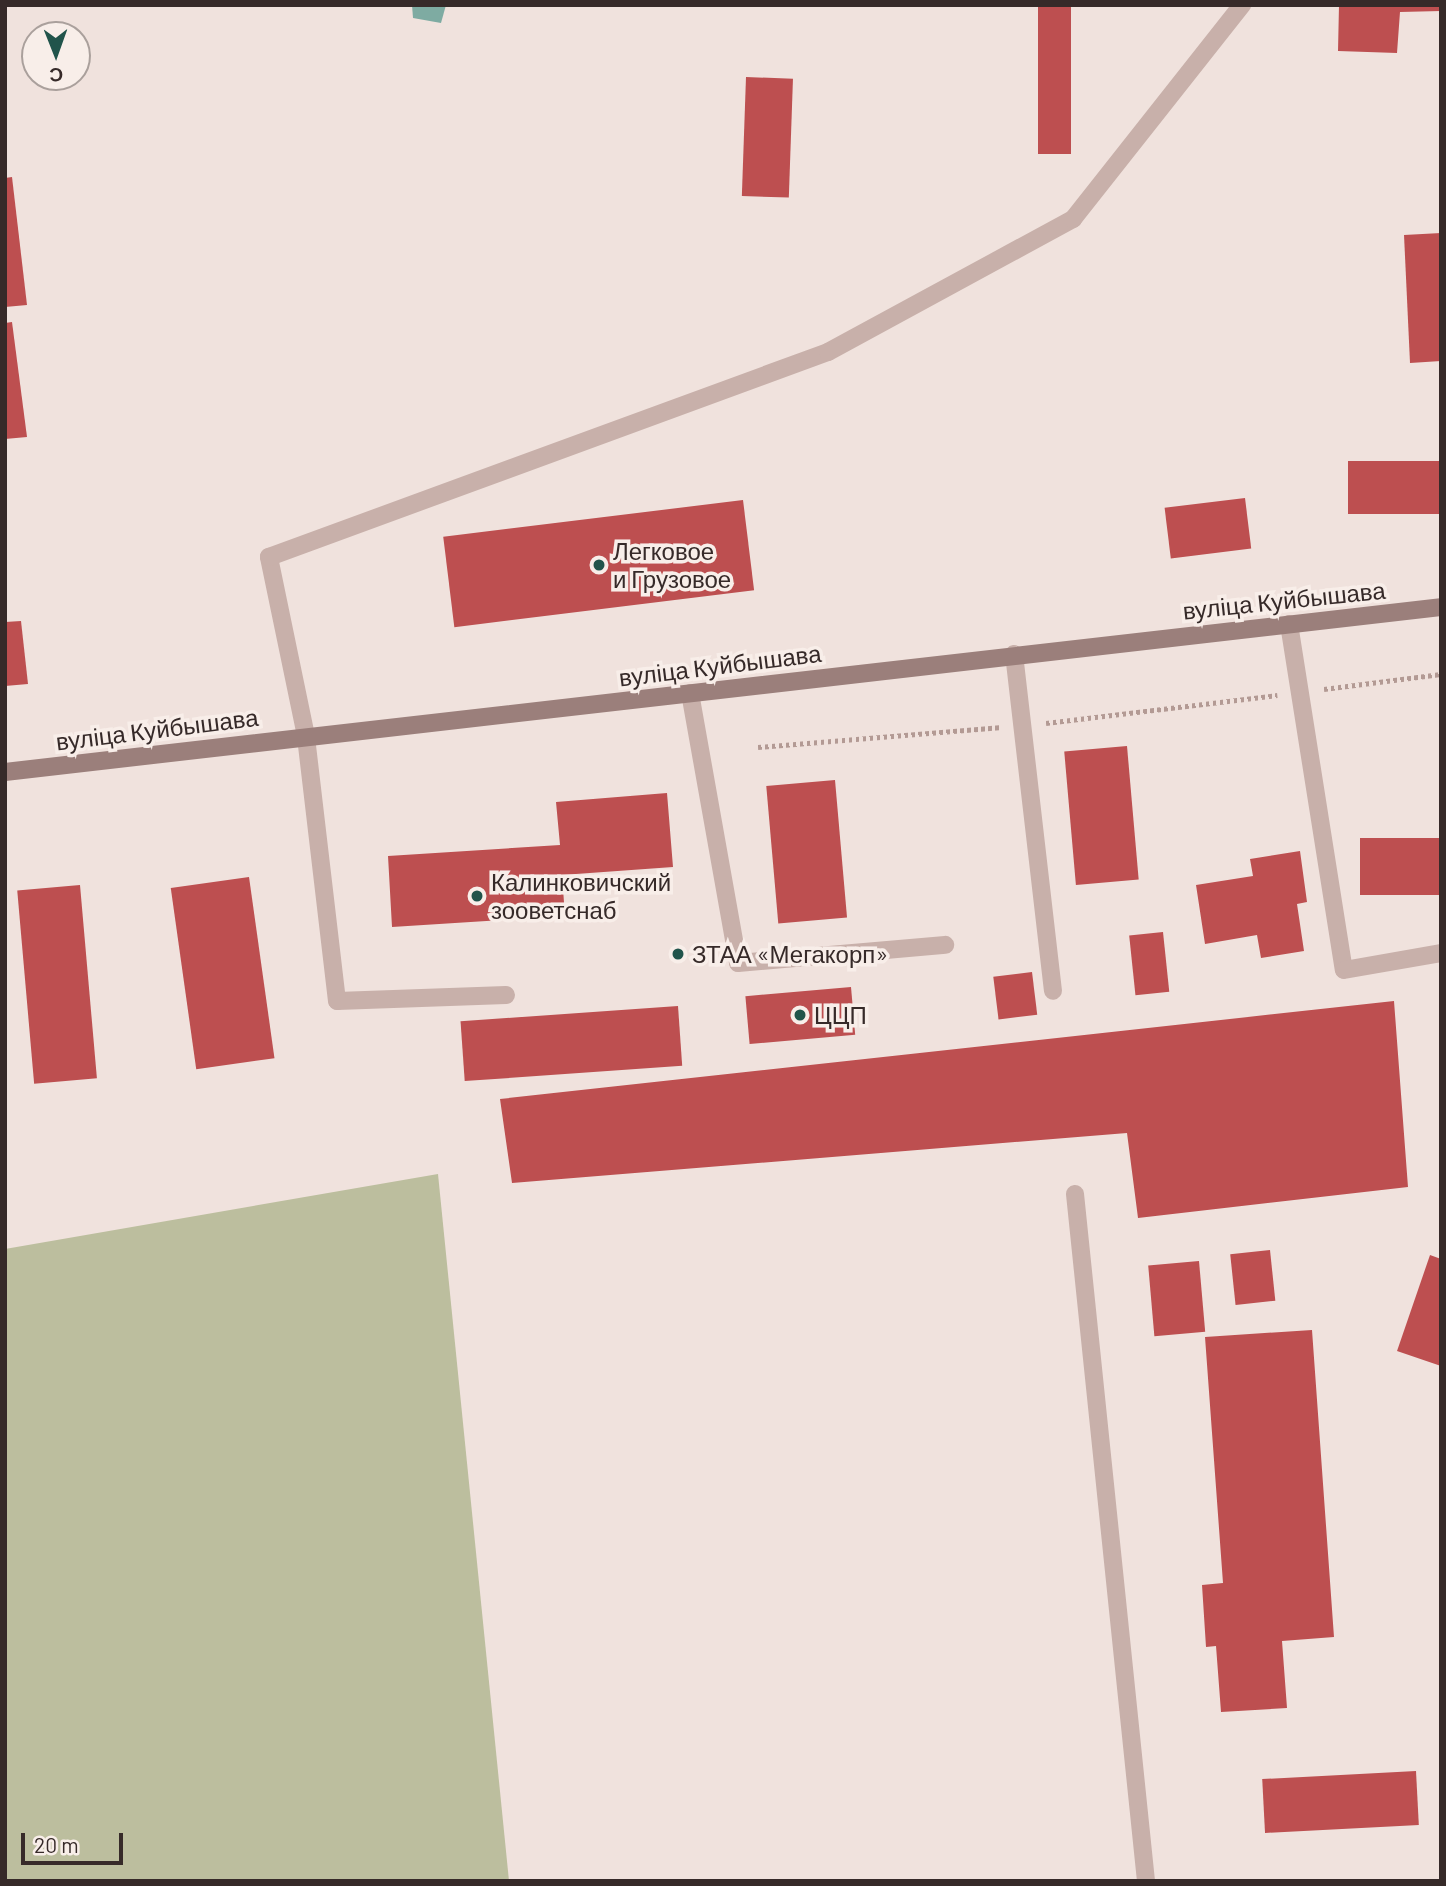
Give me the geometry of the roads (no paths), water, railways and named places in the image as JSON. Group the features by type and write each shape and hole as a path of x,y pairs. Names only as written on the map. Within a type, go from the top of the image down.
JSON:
{"main road":[{"name":"вуліца Куйбышава","path":"5,772 1441,607"}],"lane":[{"path":"506,995 337,1002 306,736 269,557 828,352 1073,219 1242,5"},
{"path":"1289,624 1344,970 1441,953"},
{"path":"1014,654 1053,991"},
{"path":"690,693 738,963 945,945"},
{"path":"1075,1194 1146,1881"}],"water":[{"path":"412,5 446,5 441,23 413,18"}],"place":[{"name":"Легковое и Грузовое","path":"599,565"},
{"name":"Калинковичский зооветснаб","path":"477,896"},
{"name":"ЗТАА «Мегакорп»","path":"678,954"},
{"name":"ЦЦП","path":"800,1015"}]}
